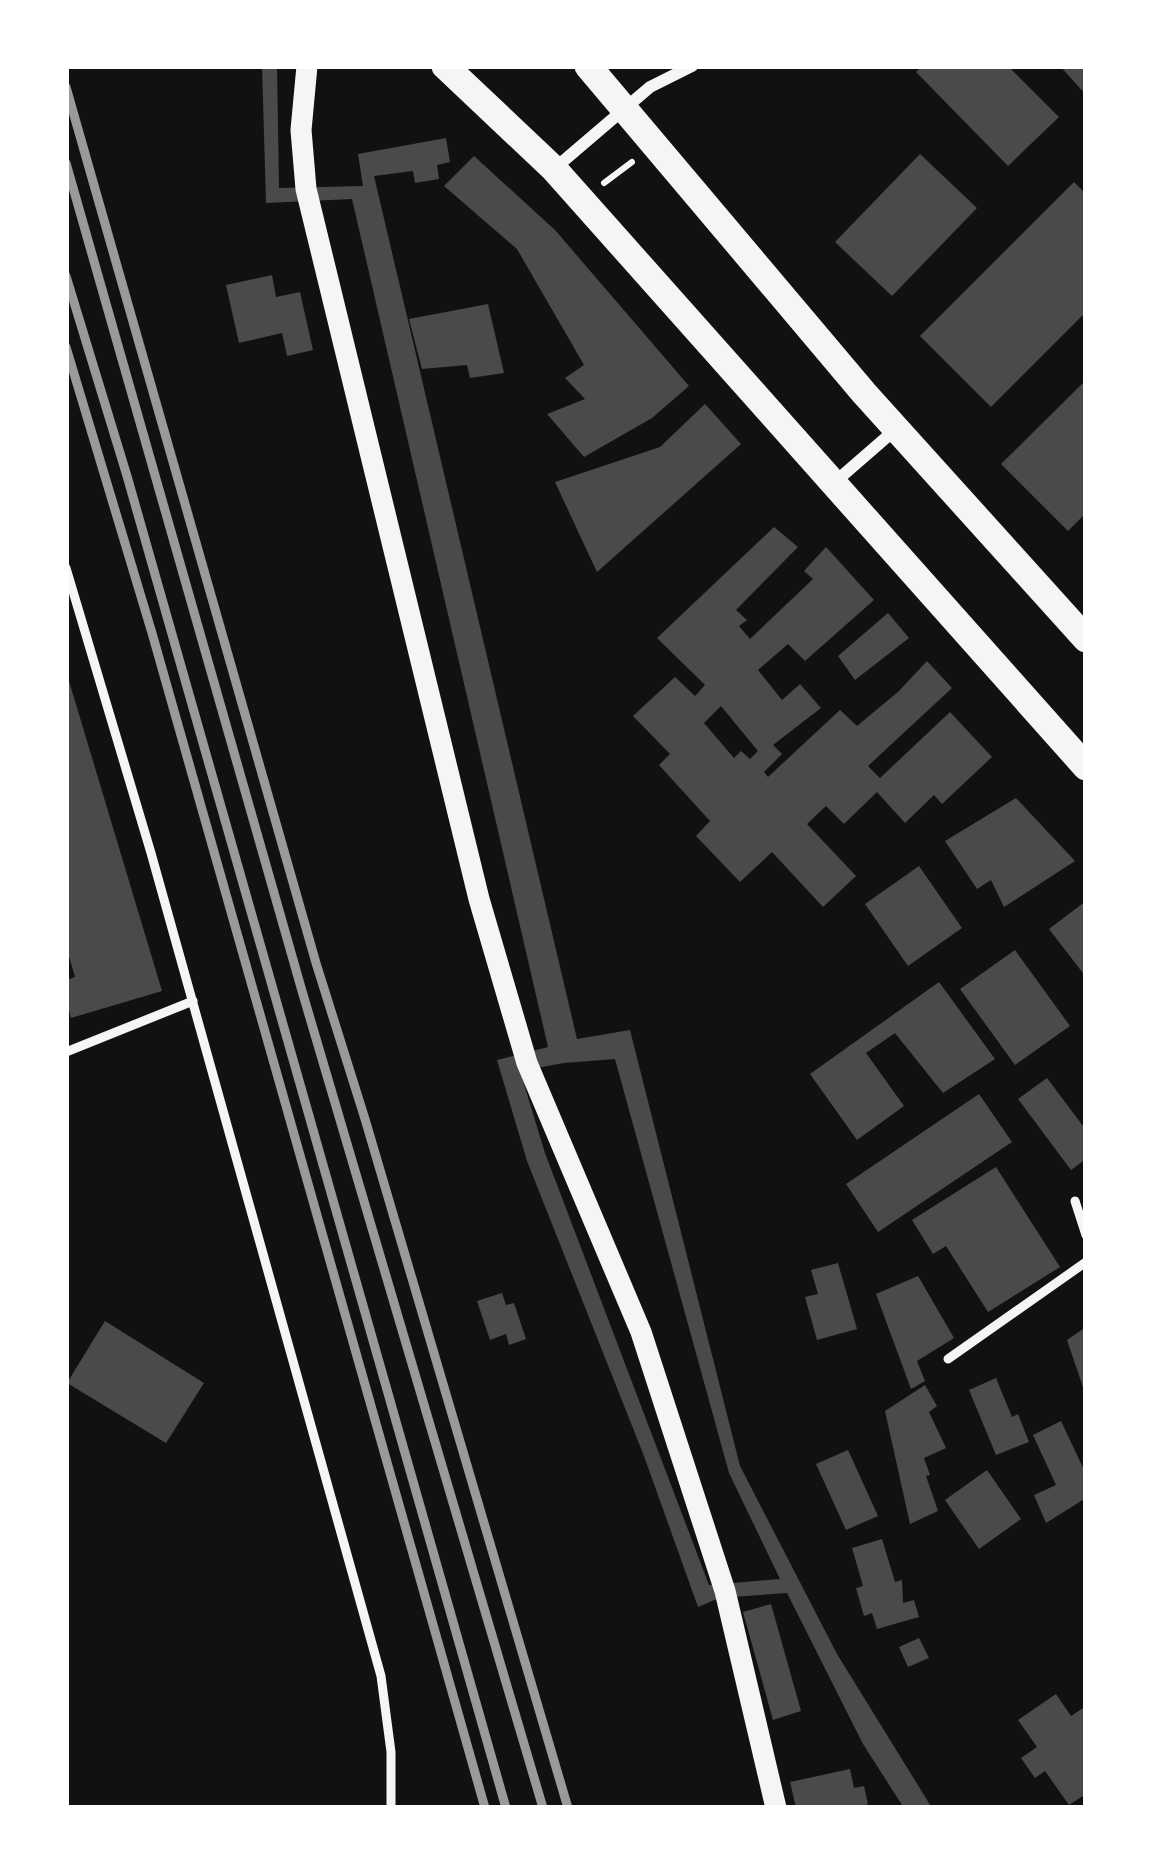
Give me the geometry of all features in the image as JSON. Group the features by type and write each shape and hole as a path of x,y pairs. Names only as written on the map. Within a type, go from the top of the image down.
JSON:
{"main road":[{"path":"445,66 554,169 1086,767"},
{"path":"588,66 896,428 1086,639"}],"street":[{"path":"307,66 301,130 306,189 479,899 526,1063 641,1332 724,1591 776,1808"},
{"path":"554,169 650,87 687,67"},
{"path":"835,482 896,428"}],"lane":[{"path":"66,568 193,1001 381,1676 391,1752 391,1808"},
{"path":"66,1052 193,1001"},
{"path":"1075,1201 1086,1235"},
{"path":"948,1359 1086,1262"}],"path":[{"path":"601,186 637,158"}],"building":[{"path":"262,66 277,66 279,188 363,186 358,154 446,138 450,162 437,165 439,179 415,183 413,171 374,176 577,1039 630,1030 740,1466 837,1654 932,1808 904,1808 863,1744 787,1593 719,1598 698,1607 644,1456 527,1161 497,1060 548,1047 352,199 266,203","holes":["615,1059 729,1473 780,1579 709,1585 545,1153 520,1071"]},
{"path":"922,66 1008,66 1059,117 1008,166 916,72"},
{"path":"1060,66 1086,66 1086,95"},
{"path":"920,154 977,208 892,296 835,242"},
{"path":"474,156 555,230 689,386 652,418 584,457 547,414 585,399 565,378 584,365 517,249 444,186"},
{"path":"1074,182 1086,194 1086,312 991,407 920,336"},
{"path":"272,275 276,297 300,292 313,350 287,356 282,333 239,343 226,285"},
{"path":"488,304 504,373 470,378 467,365 422,369 409,319"},
{"path":"1086,380 1086,513 1068,531 1001,464"},
{"path":"705,404 741,444 597,572 555,482 660,447"},
{"path":"774,527 798,547 736,610 747,620 739,626 750,639 813,579 804,571 826,547 874,600 805,661 788,644 758,670 782,700 800,684 821,708 773,745 782,754 764,772 768,777 840,710 857,726 927,661 952,688 868,766 880,778 950,712 992,757 942,804 934,795 905,823 877,792 844,824 826,806 807,824 856,876 823,907 772,852 740,882 696,836 710,821 659,765 670,754 633,716 675,677 695,696 705,685 657,638","holes":["721,706 758,751 750,759 741,751 734,758 704,723"]},
{"path":"888,613 909,638 855,680 838,656"},
{"path":"66,671 162,991 71,1018 66,999 66,980 75,977 66,946"},
{"path":"1016,798 1075,861 1004,907 991,880 977,889 945,841"},
{"path":"919,866 962,928 908,966 865,904"},
{"path":"1086,901 1086,977 1049,929"},
{"path":"1015,950 1070,1026 1015,1065 960,989"},
{"path":"939,982 995,1059 943,1093 895,1033 866,1053 904,1106 857,1140 810,1074"},
{"path":"1047,1078 1086,1130 1086,1159 1071,1170 1018,1099"},
{"path":"979,1094 1012,1142 878,1232 846,1184"},
{"path":"996,1167 1060,1267 988,1312 946,1246 933,1254 912,1220"},
{"path":"838,1263 857,1329 817,1340 805,1297 818,1294 811,1270"},
{"path":"918,1276 954,1338 917,1361 925,1381 911,1389 876,1294"},
{"path":"502,1293 506,1305 514,1303 526,1339 509,1345 506,1334 490,1340 477,1301"},
{"path":"105,1321 204,1383 166,1443 67,1383"},
{"path":"1086,1327 1086,1393 1085,1393 1067,1340"},
{"path":"996,1378 1012,1417 1018,1414 1029,1442 996,1455 969,1390"},
{"path":"925,1385 937,1406 929,1412 946,1448 924,1458 938,1511 910,1524 885,1411"},
{"path":"1061,1421 1086,1474 1086,1498 1046,1523 1034,1495 1056,1485 1033,1435"},
{"path":"848,1450 878,1516 846,1530 816,1464"},
{"path":"987,1470 1021,1519 979,1549 945,1500"},
{"path":"882,1539 895,1582 902,1580 903,1603 914,1600 919,1617 877,1629 872,1613 864,1616 856,1588 863,1586 852,1548"},
{"path":"771,1604 801,1711 773,1720 743,1612"},
{"path":"919,1638 929,1658 908,1667 899,1647"},
{"path":"1056,1694 1071,1716 1086,1706 1086,1794 1069,1805 1045,1771 1035,1778 1021,1758 1037,1747 1018,1720"},
{"path":"850,1769 854,1788 864,1786 868,1804 796,1808 790,1782"}],"railway":[{"path":"66,87 316,963 568,1808"},
{"path":"66,163 302,991 543,1808"},
{"path":"66,276 506,1808"},
{"path":"66,347 152,633 485,1808"}]}
